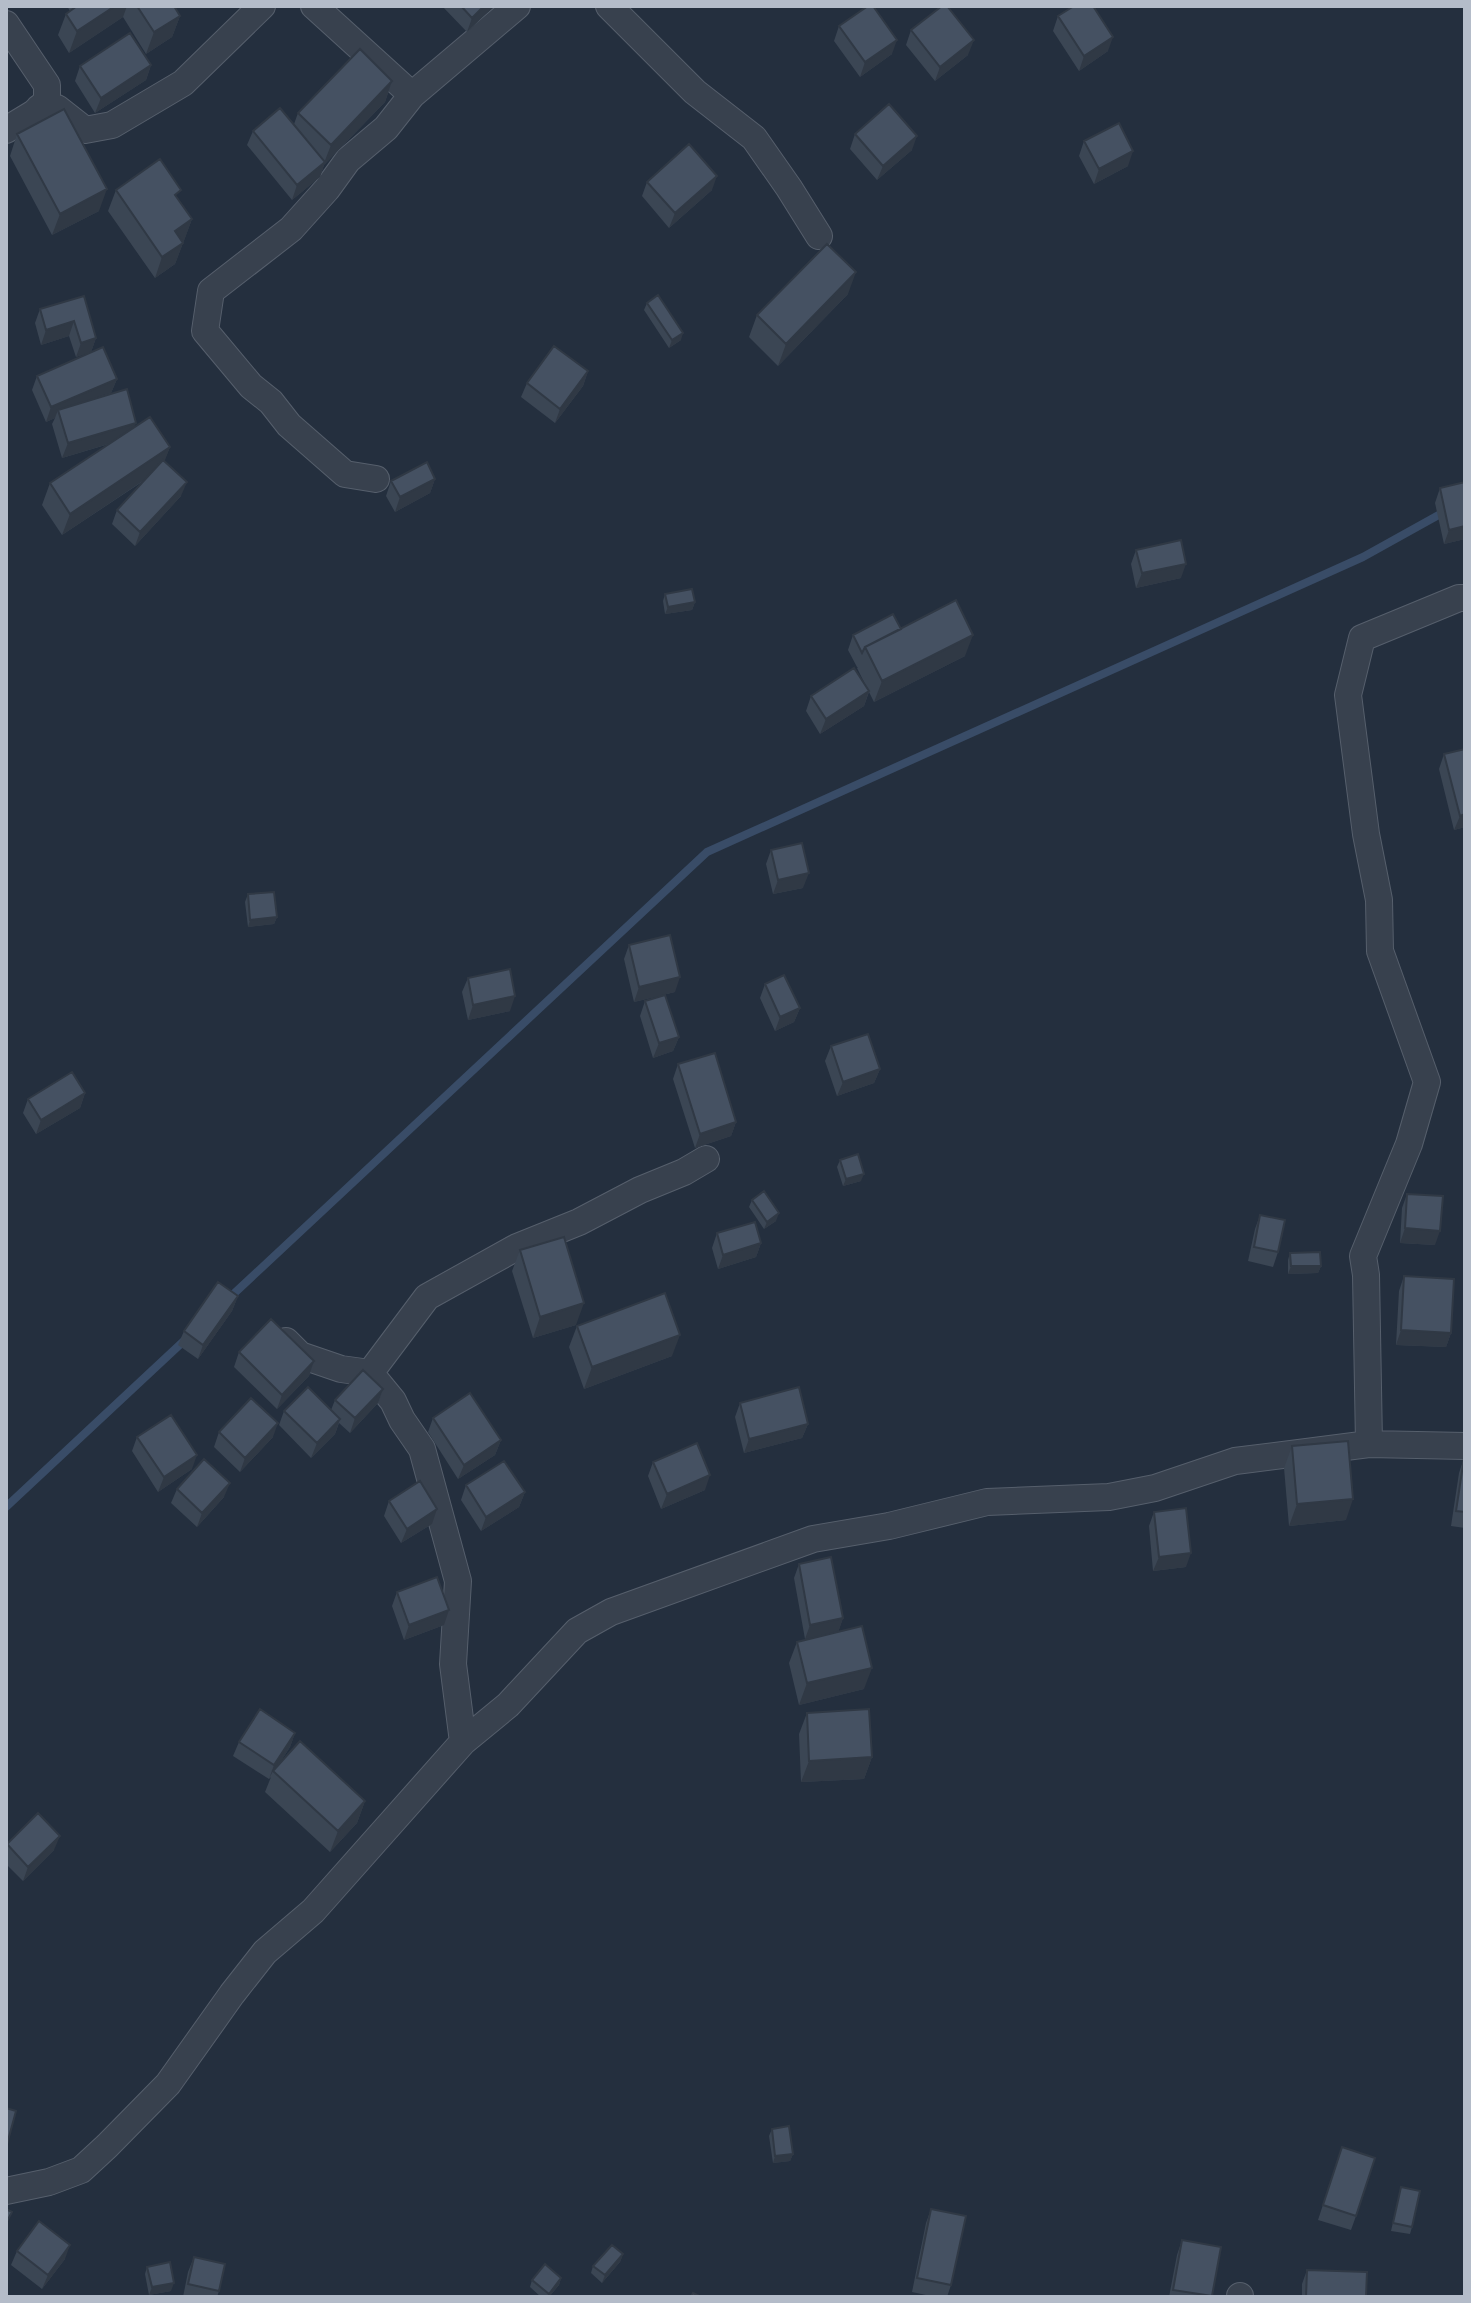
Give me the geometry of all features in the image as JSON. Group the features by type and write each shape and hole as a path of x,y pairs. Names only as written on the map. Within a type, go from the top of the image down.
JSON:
{"street":[{"path":"39,108 57,108 85,130 112,125 183,83 262,6"},
{"path":"314,6 412,95"},
{"path":"376,479 345,474 289,425 271,402 251,386 205,331 211,291 291,229 348,160 386,128 412,95 517,6"},
{"path":"609,6 695,92 754,138 819,236"},
{"path":"6,24 47,85 47,101 6,130"},
{"path":"1369,1444 1363,1256 1409,1144 1427,1082 1380,951 1379,900 1366,834 1348,695 1362,638 1465,598"},
{"path":"370,1373 427,1297 517,1247 579,1222 706,1159"},
{"path":"286,1341 300,1355 341,1369 370,1373 393,1401 422,1449 458,1581 453,1664 463,1742"},
{"path":"6,2191 49,2182 81,2170 107,2146 168,2084 265,1952 313,1911 463,1742 508,1705 577,1631 611,1612 813,1539 889,1526 987,1502 1109,1497 1155,1488 1235,1461 1369,1444 1465,1446"}],"building":[{"path":"77,6 115,6 77,31 66,14"},
{"path":"137,6 174,6 180,16 154,32"},
{"path":"461,6 484,6 472,18"},
{"path":"868,6 873,6 897,40 865,62 839,26"},
{"path":"942,6 947,6 974,40 940,67 911,30"},
{"path":"1074,6 1093,6 1113,37 1084,56 1058,16"},
{"path":"130,33 151,65 101,98 80,66"},
{"path":"360,49 392,81 331,145 298,113"},
{"path":"889,104 917,136 883,166 855,134"},
{"path":"280,108 325,162 297,185 253,131"},
{"path":"64,109 107,189 60,214 17,134"},
{"path":"1119,123 1133,151 1099,169 1084,141"},
{"path":"689,144 717,176 675,213 647,182"},
{"path":"160,159 181,190 175,195 192,219 175,231 183,243 162,257 116,190"},
{"path":"827,244 856,272 786,344 757,315"},
{"path":"658,295 683,333 672,340 647,303"},
{"path":"84,296 96,338 81,343 74,321 46,330 40,309"},
{"path":"554,346 588,371 560,409 527,383"},
{"path":"103,347 117,379 51,407 37,376"},
{"path":"127,389 136,423 68,443 58,410"},
{"path":"150,417 170,447 70,514 50,483"},
{"path":"163,460 187,482 140,532 117,510"},
{"path":"427,462 435,479 400,497 391,481"},
{"path":"1465,482 1465,526 1449,530 1440,488"},
{"path":"1181,540 1186,564 1142,573 1136,550"},
{"path":"692,589 695,602 668,607 665,594"},
{"path":"956,600 973,635 882,681 865,647"},
{"path":"893,614 901,629 865,647 862,653 853,635"},
{"path":"854,668 869,691 826,719 811,696"},
{"path":"1465,749 1465,814 1460,816 1444,754"},
{"path":"802,843 809,873 778,880 771,850"},
{"path":"274,892 277,917 250,920 248,894"},
{"path":"670,935 680,977 639,987 629,945"},
{"path":"510,969 515,996 473,1005 468,978"},
{"path":"784,975 800,1008 780,1017 765,984"},
{"path":"665,995 679,1037 659,1043 645,1001"},
{"path":"868,1034 880,1069 843,1082 831,1046"},
{"path":"715,1053 736,1122 700,1134 678,1064"},
{"path":"72,1072 85,1093 41,1120 28,1099"},
{"path":"858,1154 864,1174 846,1179 840,1160"},
{"path":"764,1191 779,1213 767,1222 752,1200"},
{"path":"1407,1194 1443,1196 1440,1231 1405,1228"},
{"path":"1260,1215 1285,1220 1278,1252 1254,1247"},
{"path":"755,1222 761,1243 723,1255 717,1233"},
{"path":"564,1237 584,1303 540,1317 520,1250"},
{"path":"1320,1252 1321,1266 1291,1266 1290,1253"},
{"path":"1404,1276 1454,1279 1451,1333 1401,1330"},
{"path":"218,1282 238,1296 203,1345 184,1331"},
{"path":"665,1293 680,1335 592,1367 577,1326"},
{"path":"271,1319 314,1361 282,1395 239,1352"},
{"path":"363,1370 383,1389 355,1418 335,1400"},
{"path":"308,1387 340,1419 317,1443 284,1411"},
{"path":"799,1387 808,1424 749,1439 740,1403"},
{"path":"470,1393 501,1440 464,1465 433,1418"},
{"path":"251,1398 278,1423 245,1458 219,1432"},
{"path":"171,1415 197,1455 164,1477 137,1437"},
{"path":"1348,1441 1353,1499 1297,1504 1292,1446"},
{"path":"697,1443 710,1475 667,1494 653,1462"},
{"path":"204,1459 230,1483 202,1513 177,1489"},
{"path":"1465,1459 1465,1512 1456,1511"},
{"path":"504,1461 525,1492 486,1517 466,1485"},
{"path":"420,1481 437,1509 407,1529 389,1501"},
{"path":"1186,1508 1191,1553 1159,1557 1154,1512"},
{"path":"831,1557 843,1618 810,1625 799,1564"},
{"path":"437,1577 449,1610 409,1625 397,1592"},
{"path":"862,1626 872,1668 807,1683 797,1642"},
{"path":"260,1709 295,1733 274,1765 239,1742"},
{"path":"869,1709 872,1757 809,1761 807,1713"},
{"path":"300,1741 365,1801 338,1831 273,1771"},
{"path":"38,1813 60,1836 28,1867 7,1844"},
{"path":"6,2108 16,2111 6,2148"},
{"path":"789,2126 793,2154 775,2156 772,2129"},
{"path":"1342,2147 1375,2158 1356,2216 1323,2205"},
{"path":"1401,2187 1420,2191 1412,2227 1393,2223"},
{"path":"6,2209 12,2212 6,2223"},
{"path":"931,2209 966,2216 951,2285 917,2278"},
{"path":"39,2221 70,2245 48,2275 17,2251"},
{"path":"1182,2240 1221,2247 1212,2296 1173,2290"},
{"path":"612,2245 623,2254 605,2275 593,2266"},
{"path":"194,2257 225,2264 219,2291 188,2284"},
{"path":"170,2262 174,2283 152,2287 147,2267"},
{"path":"545,2264 561,2278 549,2294 532,2280"},
{"path":"1307,2270 1367,2272 1366,2297 1306,2297"}],"waterway":[{"path":"226,1301 707,852 1363,557 1444,512"},
{"path":"6,1507 187,1338"}]}
